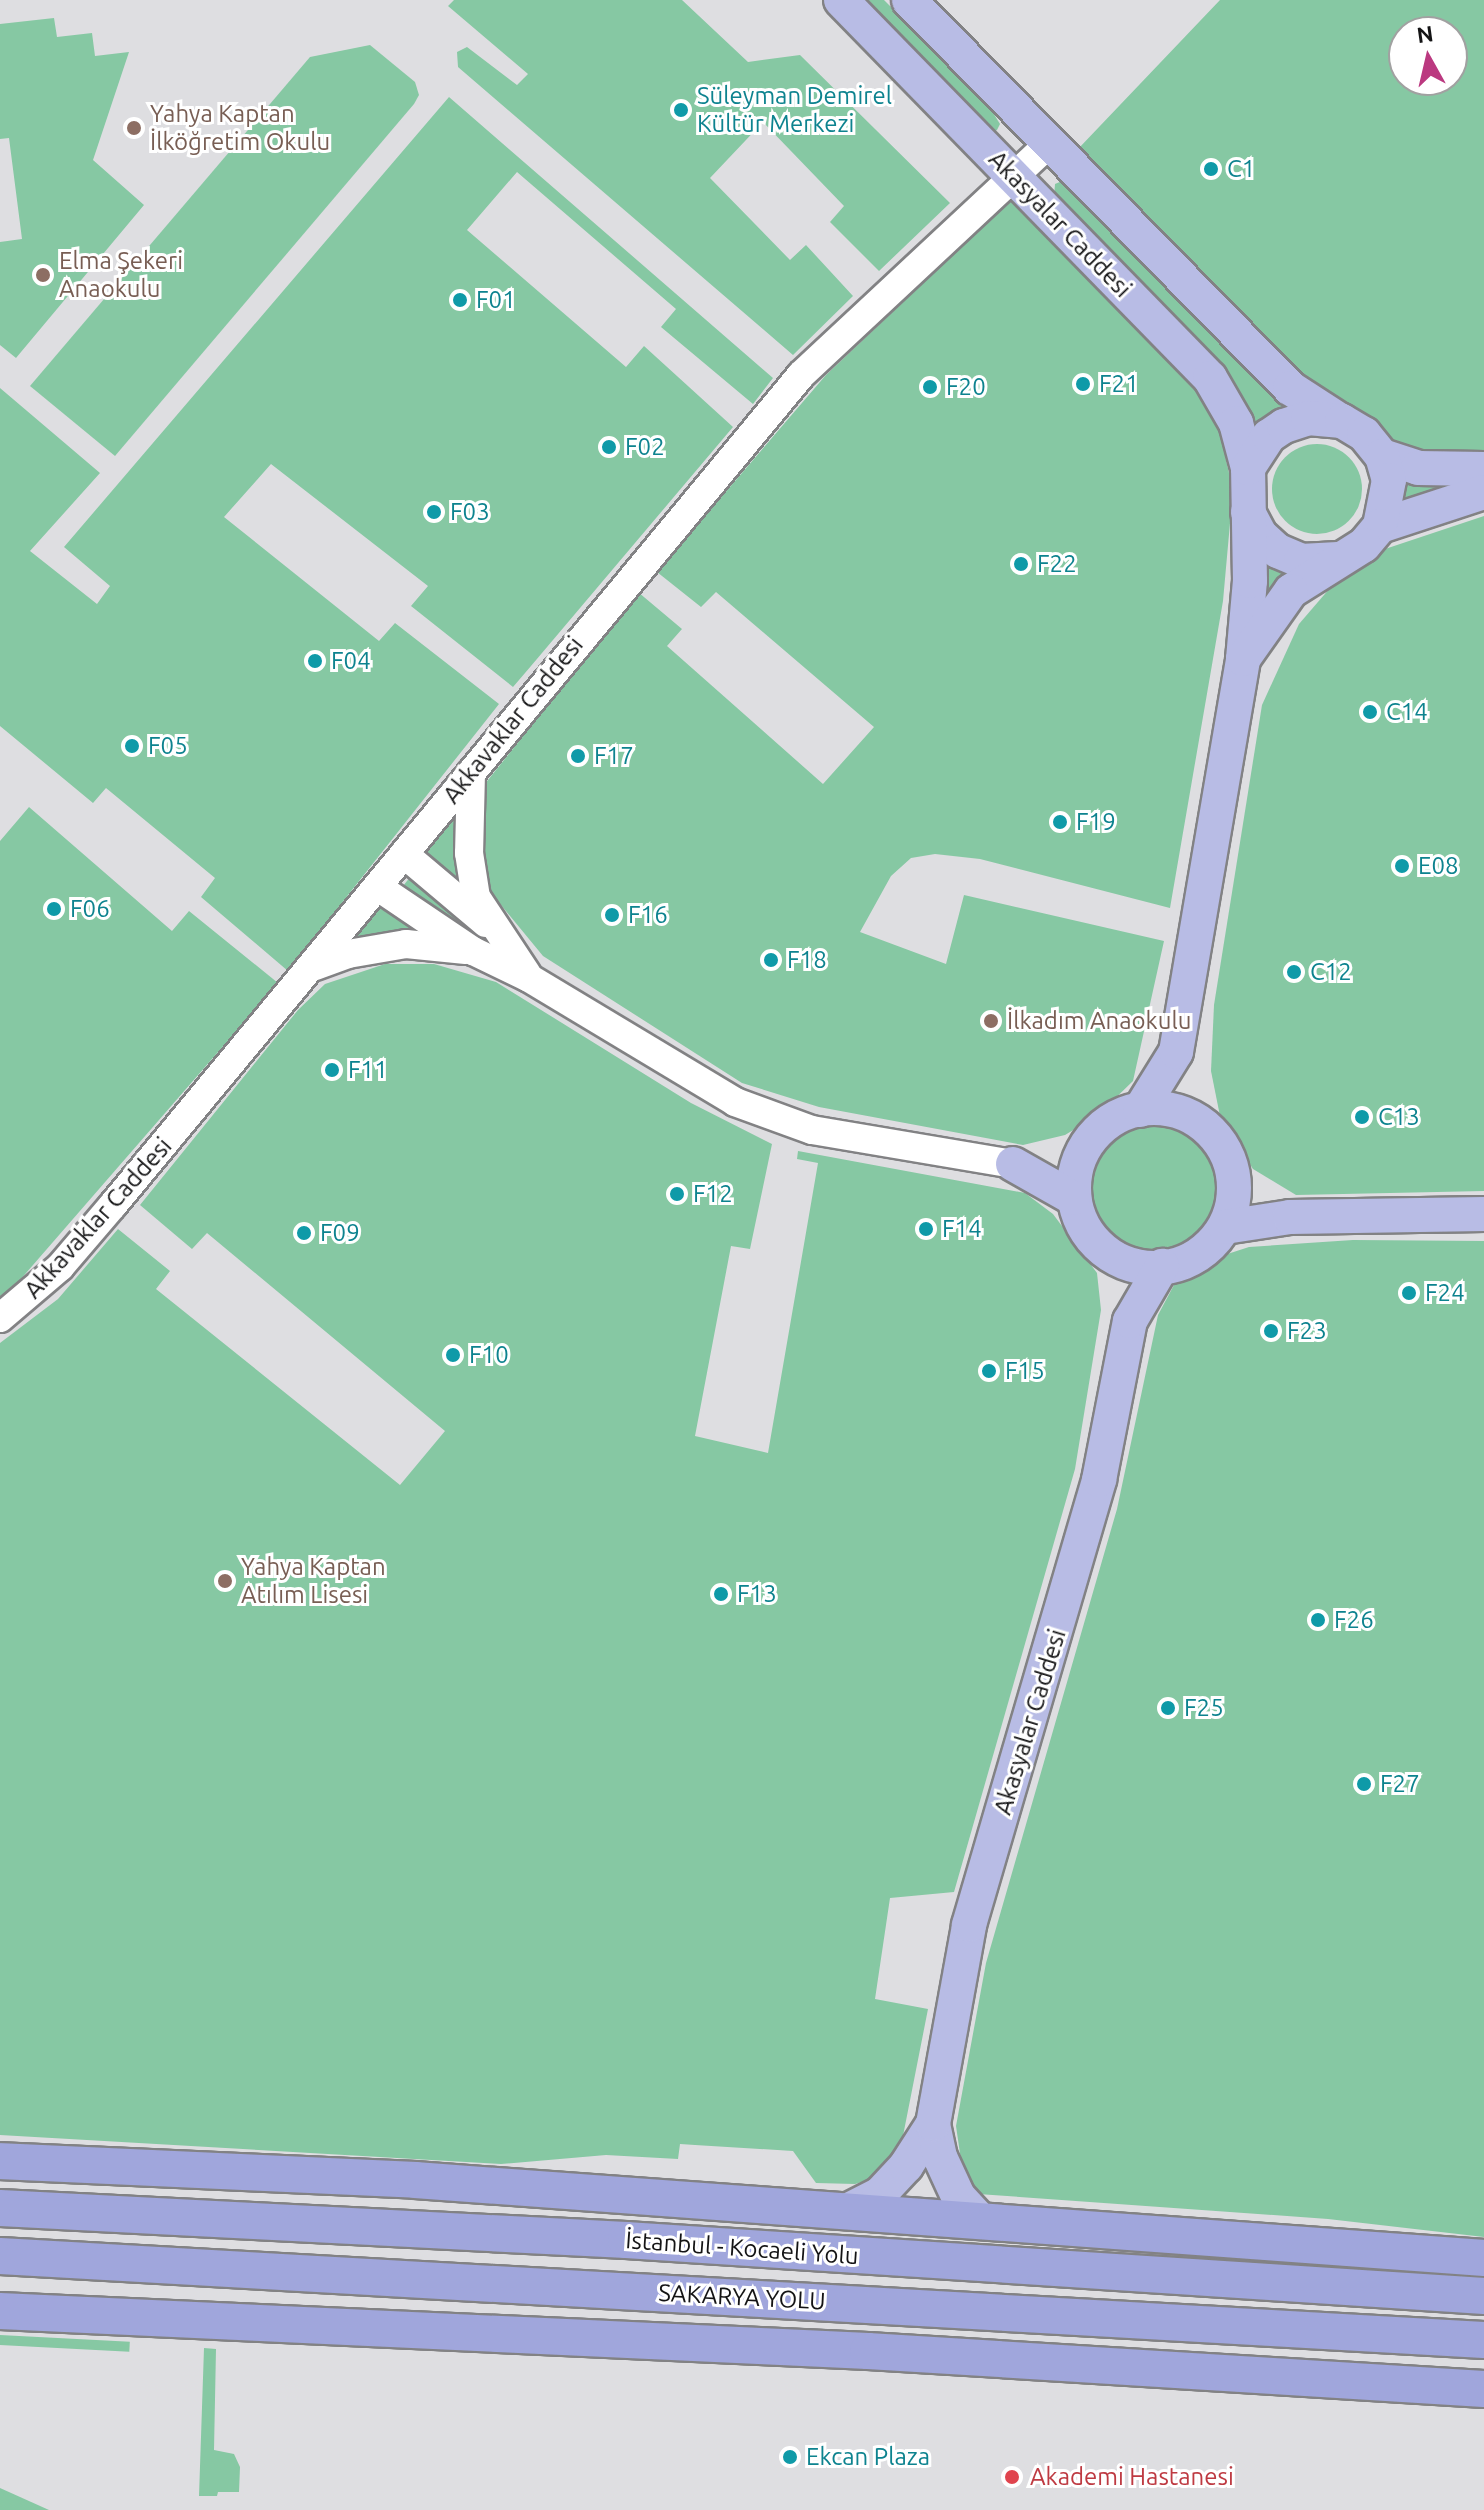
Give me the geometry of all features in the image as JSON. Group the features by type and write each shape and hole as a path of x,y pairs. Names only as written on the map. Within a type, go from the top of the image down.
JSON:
{"highway":[{"path":"0,2161 415,2180 1484,2258"},
{"path":"104,2166 626,2240"},
{"name":"İstanbul - Kocaeli Yolu","path":"0,2208 626,2240 1484,2296"},
{"name":"SAKARYA YOLU","path":"0,2256 1484,2340"},
{"path":"0,2311 868,2351 1484,2389"}],"main road":[{"name":"Akasyalar Caddesi","path":"841,0 1210,378 1236,423 1248,468"},
{"name":"Akasyalar Caddesi","path":"909,0 1290,388 1342,421"},
{"path":"1140,1110 1176,1052 1243,659 1248,468 1269,436 1284,426 1308,418 1342,421 1364,434 1382,456 1389,480 1380,526 1364,545 1291,591 1243,659"},
{"path":"1382,456 1418,468 1484,469"},
{"path":"1380,526 1484,492"},
{"path":"1248,512 1260,535 1278,551 1301,561 1338,559"},
{"path":"1176,1052 1194,1119"},
{"path":"1114,1259 1162,1266 1190,1259 1225,1227 1236,1186 1224,1148 1194,1119 1169,1110 1140,1110 1101,1129 1080,1155 1073,1198 1085,1230 1114,1259 1130,1321"},
{"path":"1013,1164 1080,1155"},
{"path":"1013,1164 1073,1198"},
{"path":"1236,1186 1290,1217"},
{"path":"1225,1227 1290,1217 1484,1214"},
{"path":"1130,1321 1162,1266"},
{"name":"Akasyalar Caddesi","path":"933,2124 969,1925 1099,1480 1130,1321"},
{"path":"845,2212 879,2195 906,2166 933,2124"},
{"path":"933,2124 940,2157 958,2196 982,2222"}],"street":[{"name":"Akkavaklar Caddesi","path":"0,1318 60,1267 801,375 1012,174 1049,144"},
{"path":"471,773 469,853 476,897 495,931 529,978"},
{"path":"404,854 495,931"},
{"path":"378,887 473,951 529,978 689,1077 788,1124 1013,1164"},
{"path":"311,968 348,954 406,944 473,951"}],"green space":[{"path":"454,0 682,0 748,62 800,55 950,203 879,271 830,222 844,206 763,122 710,178 790,260 806,245 853,296 793,355 458,67 457,52 467,47 517,85 528,74 448,6"},
{"path":"851,0 884,0 987,103 1000,124 997,130 990,133"},
{"path":"1220,0 1484,0 1484,452 1443,458 1399,451 1294,380 1079,148"},
{"name":"Elma Şekeri Anaokulu","path":"54,18 57,37 92,33 95,56 129,52 93,160 144,205 16,358 0,345 0,242 22,239 9,138 0,139 0,24"},
{"path":"370,45 415,82 419,95 414,104 115,456 30,386 310,57"},
{"path":"449,97 773,378 753,404 661,327 676,309 517,172 467,230 626,367 644,346 733,427 531,666 513,687 411,606 428,586 271,464 224,517 379,641 395,623 499,704 288,971 201,897 215,878 106,788 93,803 0,726 0,388 100,473 30,551 97,604 110,586 64,547"},
{"path":"1062,181 1070,183 1300,413 1250,442 1054,198 1055,184"},
{"path":"1017,194 1176,361 1217,421 1233,490 1223,601 1170,908 980,859 935,854 911,858 891,876 860,932 946,964 964,895 1164,941 1133,1081 1098,1115 1065,1135 1023,1145 819,1107 742,1083 543,956 492,894 481,853 484,785 638,592 682,629 667,646 823,784 874,727 716,592 701,607 657,572 826,375"},
{"path":"1308,444 1326,444 1342,451 1355,464 1362,480 1362,498 1355,514 1342,527 1326,534 1308,534 1292,527 1279,514 1272,498 1272,480 1279,464 1292,451"},
{"path":"1395,472 1484,482 1392,512"},
{"path":"1484,516 1484,1191 1296,1195 1253,1169 1221,1121 1211,1071 1214,1005 1262,705 1299,624 1355,559"},
{"path":"1260,550 1293,563 1252,634"},
{"path":"29,807 172,931 189,911 278,983 0,1303 0,841"},
{"path":"455,814 456,847 465,893 424,856"},
{"path":"415,871 474,923 493,949 399,891"},
{"path":"383,902 429,933 350,943"},
{"path":"385,964 434,964 496,982 691,1103 772,1144 750,1249 731,1246 695,1436 768,1453 818,1163 797,1159 798,1151 1025,1193 1053,1214 1097,1273 1101,1310 1075,1469 954,1892 890,1898 875,1999 928,2009 902,2141 882,2176 855,2184 816,2183 793,2151 680,2144 678,2159 606,2155 501,2164 0,2135 0,1343 58,1299 118,1229 170,1271 156,1289 400,1485 445,1431 207,1233 192,1249 140,1205 298,1010 325,984"},
{"path":"1154,1126 1178,1131 1199,1144 1212,1165 1217,1189 1212,1213 1199,1234 1178,1247 1154,1252 1130,1247 1109,1234 1096,1213 1091,1189 1096,1165 1109,1144 1130,1131"},
{"path":"1353,1240 1484,1241 1484,2237 1328,2219 978,2194 965,2188 956,2126 986,1963 1117,1509 1158,1315 1174,1285 1212,1259 1249,1247"},
{"path":"0,2335 130,2342 129,2352 0,2345"},
{"path":"204,2348 216,2349 214,2450 234,2454 240,2467 239,2492 218,2492 217,2496 199,2496"},
{"path":"0,2488 49,2510 0,2510"}],"place":[{"name":"Süleyman Demirel Kültür Merkezi","path":"681,110"},
{"name":"Yahya Kaptan İlköğretim Okulu","path":"134,128"},
{"name":"C1","path":"1211,169"},
{"name":"Elma Şekeri Anaokulu","path":"43,275"},
{"name":"F01","path":"460,300"},
{"name":"F21","path":"1083,384"},
{"name":"F20","path":"930,387"},
{"name":"F02","path":"609,447"},
{"name":"F03","path":"434,512"},
{"name":"F22","path":"1021,564"},
{"name":"F04","path":"315,661"},
{"name":"C14","path":"1370,712"},
{"name":"F05","path":"132,746"},
{"name":"F17","path":"578,756"},
{"name":"F19","path":"1060,822"},
{"name":"E08","path":"1402,866"},
{"name":"F06","path":"54,909"},
{"name":"F16","path":"612,915"},
{"name":"F18","path":"771,960"},
{"name":"C12","path":"1294,972"},
{"name":"İlkadım Anaokulu","path":"991,1021"},
{"name":"F11","path":"332,1070"},
{"name":"C13","path":"1362,1117"},
{"name":"F12","path":"677,1194"},
{"name":"F14","path":"926,1229"},
{"name":"F09","path":"304,1233"},
{"name":"F24","path":"1409,1293"},
{"name":"F23","path":"1271,1331"},
{"name":"F10","path":"453,1355"},
{"name":"F15","path":"989,1371"},
{"name":"Yahya Kaptan Atılım Lisesi","path":"225,1581"},
{"name":"F13","path":"721,1594"},
{"name":"F26","path":"1318,1620"},
{"name":"F25","path":"1168,1708"},
{"name":"F27","path":"1364,1784"},
{"name":"Ekcan Plaza","path":"790,2457"},
{"name":"Akademi Hastanesi","path":"1012,2477"}]}
